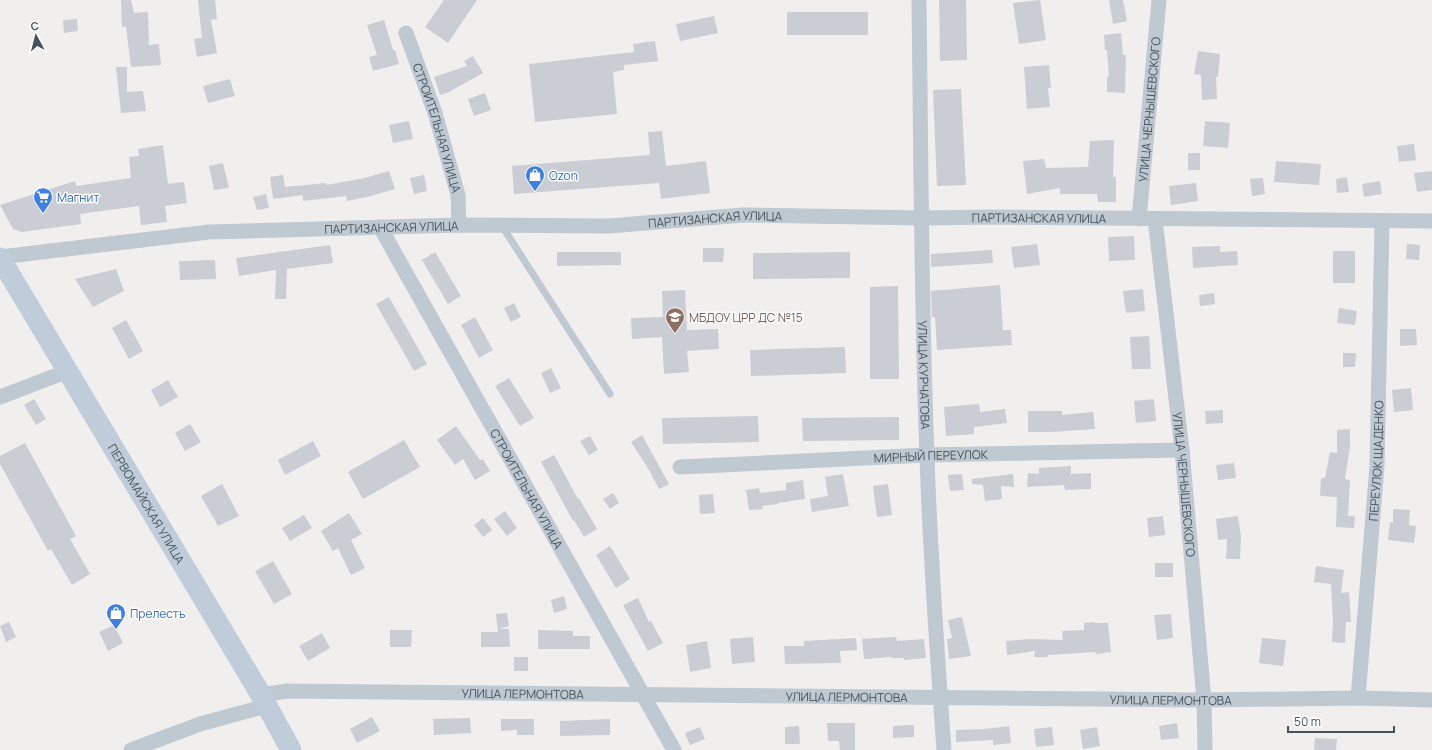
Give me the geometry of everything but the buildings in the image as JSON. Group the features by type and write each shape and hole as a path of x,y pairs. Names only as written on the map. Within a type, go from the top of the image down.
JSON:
{"street":[{"name":"УЛИЦА КУРЧАТОВА","path":"919,0 927,456 932,570 944,750"},
{"name":"УЛИЦА ЧЕРНЫШЕВСКОГО","path":"1139,219 1159,0"},
{"name":"СТРОИТЕЛЬНАЯ УЛИЦА","path":"406,33 435,113 458,195 459,225"},
{"name":"ПАРТИЗАНСКАЯ УЛИЦА","path":"0,257 209,232 459,225 609,226 743,215 1432,222"},
{"name":"УЛИЦА ЧЕРНЫШЕВСКОГО","path":"1155,219 1182,450 1204,700 1205,750"},
{"name":"ПЕРЕУЛОК ЩАДЕНКО","path":"1358,698 1377,466 1382,222"},
{"name":"СТРОИТЕЛЬНАЯ УЛИЦА","path":"380,227 674,750"},
{"name":"ПЕРВОМАЙСКАЯ УЛИЦА","path":"0,257 264,701 291,750"},
{"path":"0,397 68,371"},
{"name":"МИРНЫЙ ПЕРЕУЛОК","path":"680,467 927,456 1182,450"},
{"name":"УЛИЦА ЛЕРМОНТОВА","path":"132,750 264,701 286,691 644,695 940,696 1204,700 1358,698 1432,700"}],"lane":[{"path":"502,226 610,394"}],"place":[{"name":"Ozon","path":"535,192"},
{"name":"Магнит","path":"43,214"},
{"name":"МБДОУ ЦРР ДС №15","path":"675,334"},
{"name":"Прелесть","path":"116,630"}]}
